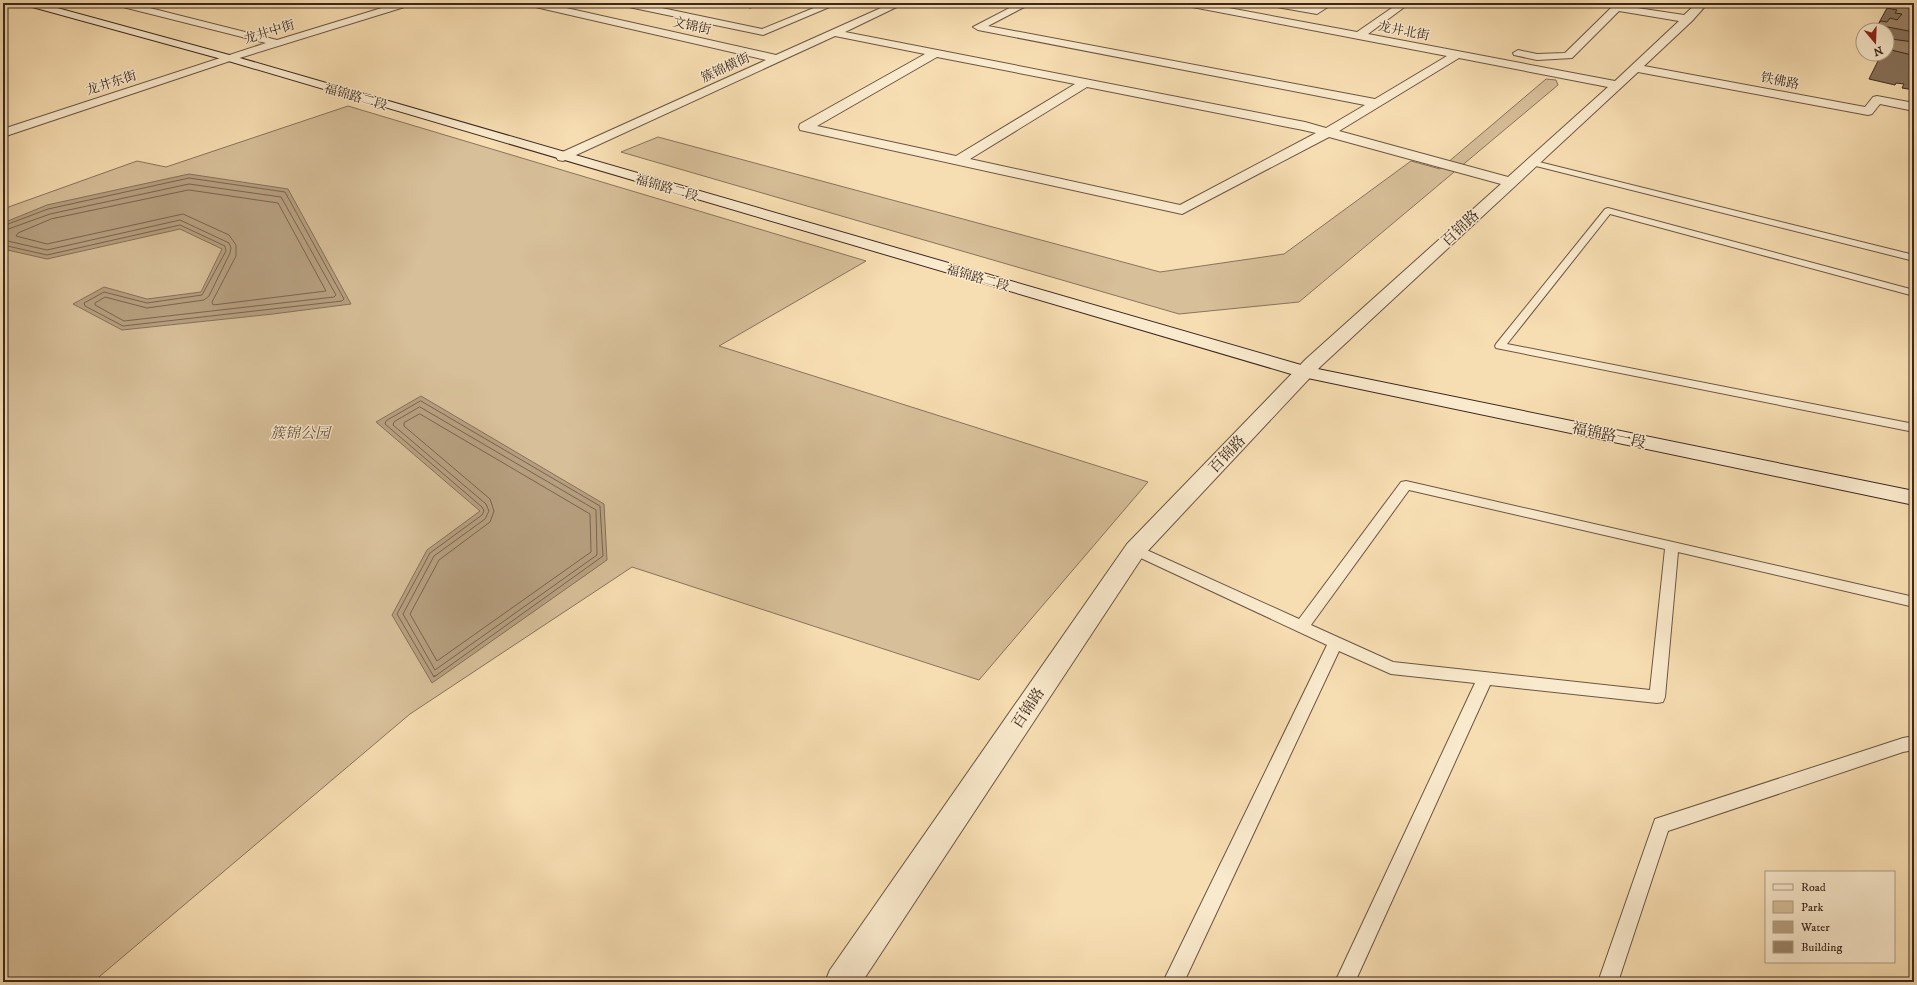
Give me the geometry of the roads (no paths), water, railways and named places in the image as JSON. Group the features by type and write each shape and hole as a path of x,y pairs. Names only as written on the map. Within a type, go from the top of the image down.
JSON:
{"street":[{"name":"福锦路二段","path":"28,3 229,58 563,157 1309,368"},
{"name":"福锦路二段","path":"60,3 247,52 1309,368"},
{"path":"118,3 277,43"},
{"name":"龙井中街","path":"229,58 408,3"},
{"name":"文锦街","path":"531,3 777,59"},
{"path":"624,3 763,32 834,3"},
{"name":"簇锦横街","path":"563,157 900,3"},
{"path":"1027,3 978,27 1376,102"},
{"name":"龙井北街","path":"1187,3 1616,85"},
{"path":"1271,3 1316,11 1330,3"},
{"path":"1359,36 1405,3"},
{"name":"百锦路","path":"842,982 1135,550 1309,368 1531,162 1636,68 1703,3"},
{"path":"1507,52 1537,57 1568,56 1620,6 1688,19"},
{"path":"621,24 659,11"},
{"path":"1371,27 1386,30"},
{"path":"834,33 1330,131 1510,182"},
{"path":"935,53 805,127 1182,210 1330,131 1376,102 1457,55"},
{"name":"龙井东街","path":"3,133 229,58"},
{"name":"铁佛路","path":"1636,68 1868,111 1877,100 1914,107"},
{"path":"958,161 1085,83"},
{"name":"福锦路一段","path":"1309,368 1914,484"},
{"name":"福锦路一段","path":"1309,368 1914,498"}],"lane":[{"path":"1531,162 1914,258"},
{"path":"1914,294 1608,211 1500,346 1914,428"},
{"path":"1301,627 1406,485 1914,602"},
{"path":"1135,550 1391,668 1657,697 1672,546"},
{"path":"1173,982 1335,643"},
{"path":"1345,982 1485,678"},
{"path":"1608,982 1661,825 1903,745 1914,743"}],"water":[{"path":"189,174 288,189 351,304 122,330 73,304 104,287 147,299 201,292 222,249 180,229 47,259 3,249 3,223 47,205"},
{"path":"421,396 604,504 607,560 432,683 392,615 427,550 480,511 376,422"}],"park label":[{"name":"簇锦公园","path":"300,433"}]}
